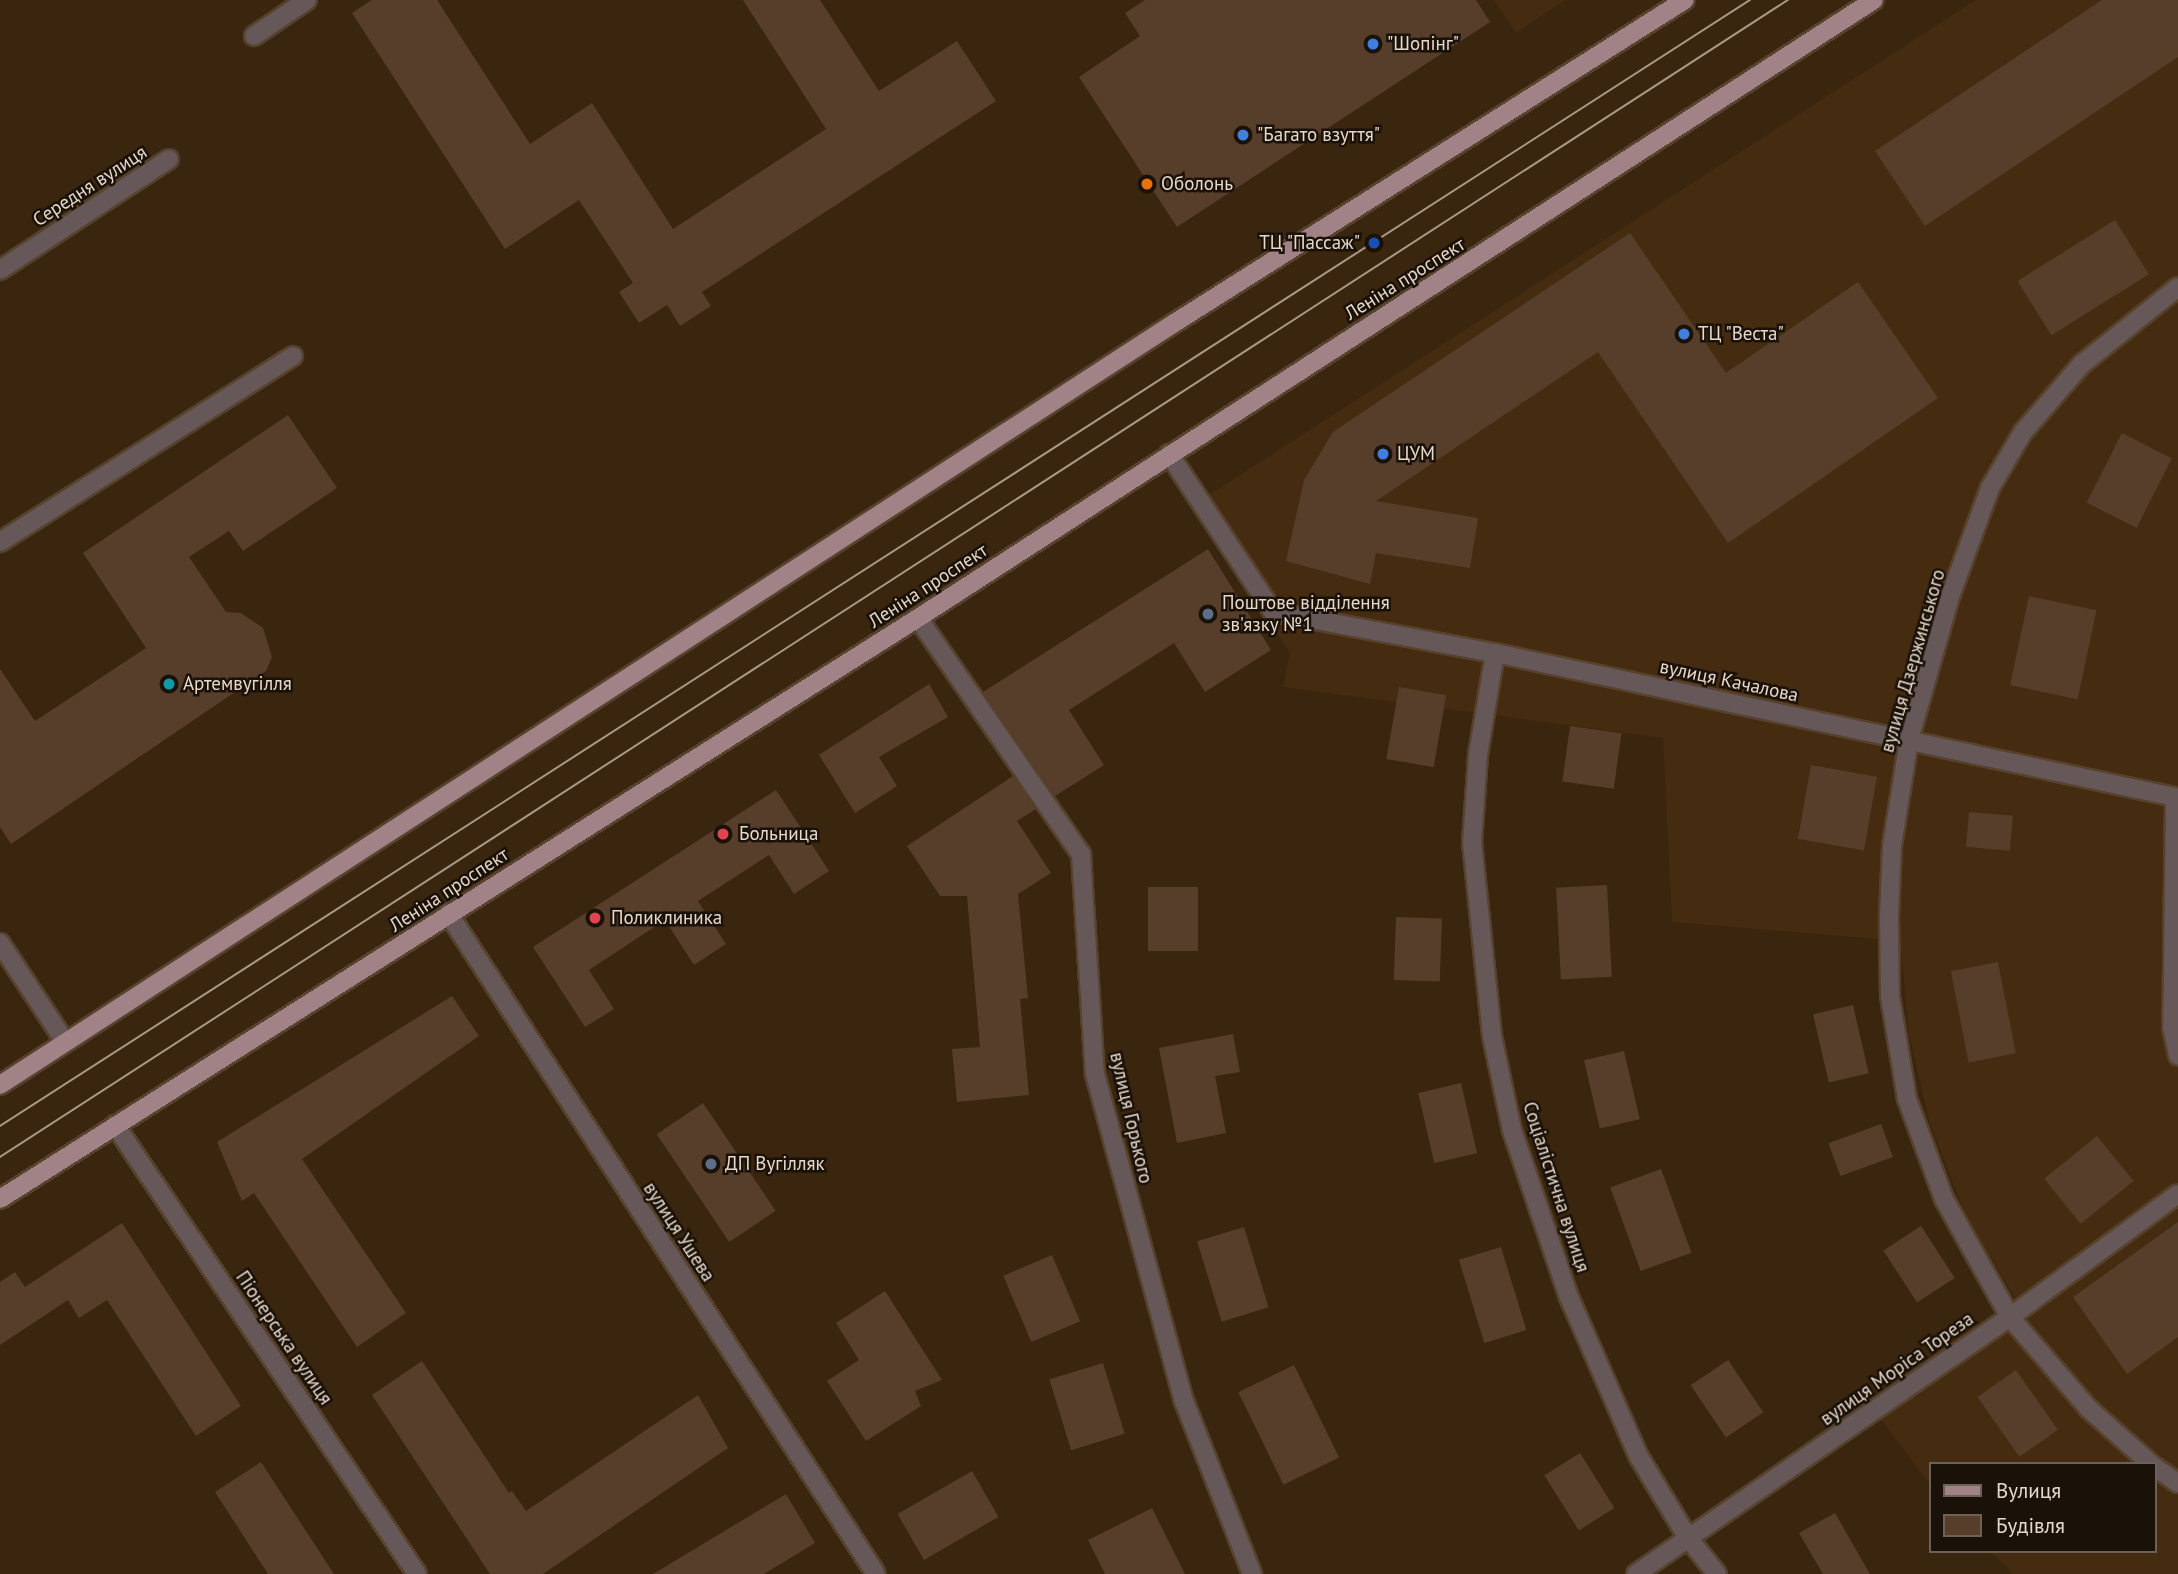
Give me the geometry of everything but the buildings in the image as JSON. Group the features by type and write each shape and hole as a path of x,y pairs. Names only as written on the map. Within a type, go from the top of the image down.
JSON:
{"main road":[{"path":"0,1086 64,1040 494,767 1176,322 1685,0"},
{"name":"Леніна проспект","path":"0,1199 918,618 1756,80 1874,0"}],"street":[{"path":"254,36 307,0"},
{"name":"Середня вулиця","path":"0,270 169,159"},
{"name":"вулиця Дзержинського","path":"2150,1462 2090,1409 2010,1317 1944,1199 1907,1100 1890,996 1889,917 1892,846 1909,740 1951,594 1990,488 2018,441 2082,364 2178,288"},
{"path":"0,542 293,355"},
{"name":"вулиця Качалова","path":"1170,454 1273,612 1495,653 2175,797 2172,1027 2178,1055"},
{"name":"вулиця Горького","path":"918,618 1081,854 1095,1074 1184,1401 1252,1574"},
{"name":"Соціалістична вулиця","path":"1495,653 1478,755 1472,842 1492,1036 1509,1116 1569,1297 1601,1375 1639,1457 1688,1538 1717,1574"},
{"name":"вулиця Ушева","path":"448,913 876,1574"},
{"path":"0,943 64,1040"},
{"name":"Піонерська вулиця","path":"115,1125 417,1574"},
{"name":"вулиця Моріса Тореза","path":"1636,1574 2010,1317 2178,1194"},
{"name":"вулиця Дзержинського","path":"2157,1468 2178,1483"}],"shaded area":[{"path":"1494,0 1565,0 1516,33"},
{"path":"1976,0 2178,0 2178,1574 2013,1574 1992,1553 2157,1553 2157,1462 1930,1462 1930,1485 1880,1418 2027,1317 1967,1219 1929,1121 1909,1034 1900,941 1672,922 1663,738 1283,687 1290,653 1192,506"}],"tram line":[{"path":"0,1126 1750,0"},
{"path":"0,1157 1788,0"}],"place":[{"name":"\"Шопінг\"","path":"1373,44"},
{"name":"\"Багато взуття\"","path":"1243,135"},
{"name":"Оболонь","path":"1147,184"},
{"name":"ТЦ \"Пассаж\"","path":"1374,243"},
{"name":"ТЦ \"Веста\"","path":"1684,334"},
{"name":"ЦУМ","path":"1383,454"},
{"name":"Поштове відділення зв'язку №1","path":"1208,614"},
{"name":"Артемвугілля","path":"169,684"},
{"name":"Больница","path":"723,834"},
{"name":"Поликлиника","path":"595,918"},
{"name":"ДП Вугілляк","path":"711,1164"}]}
